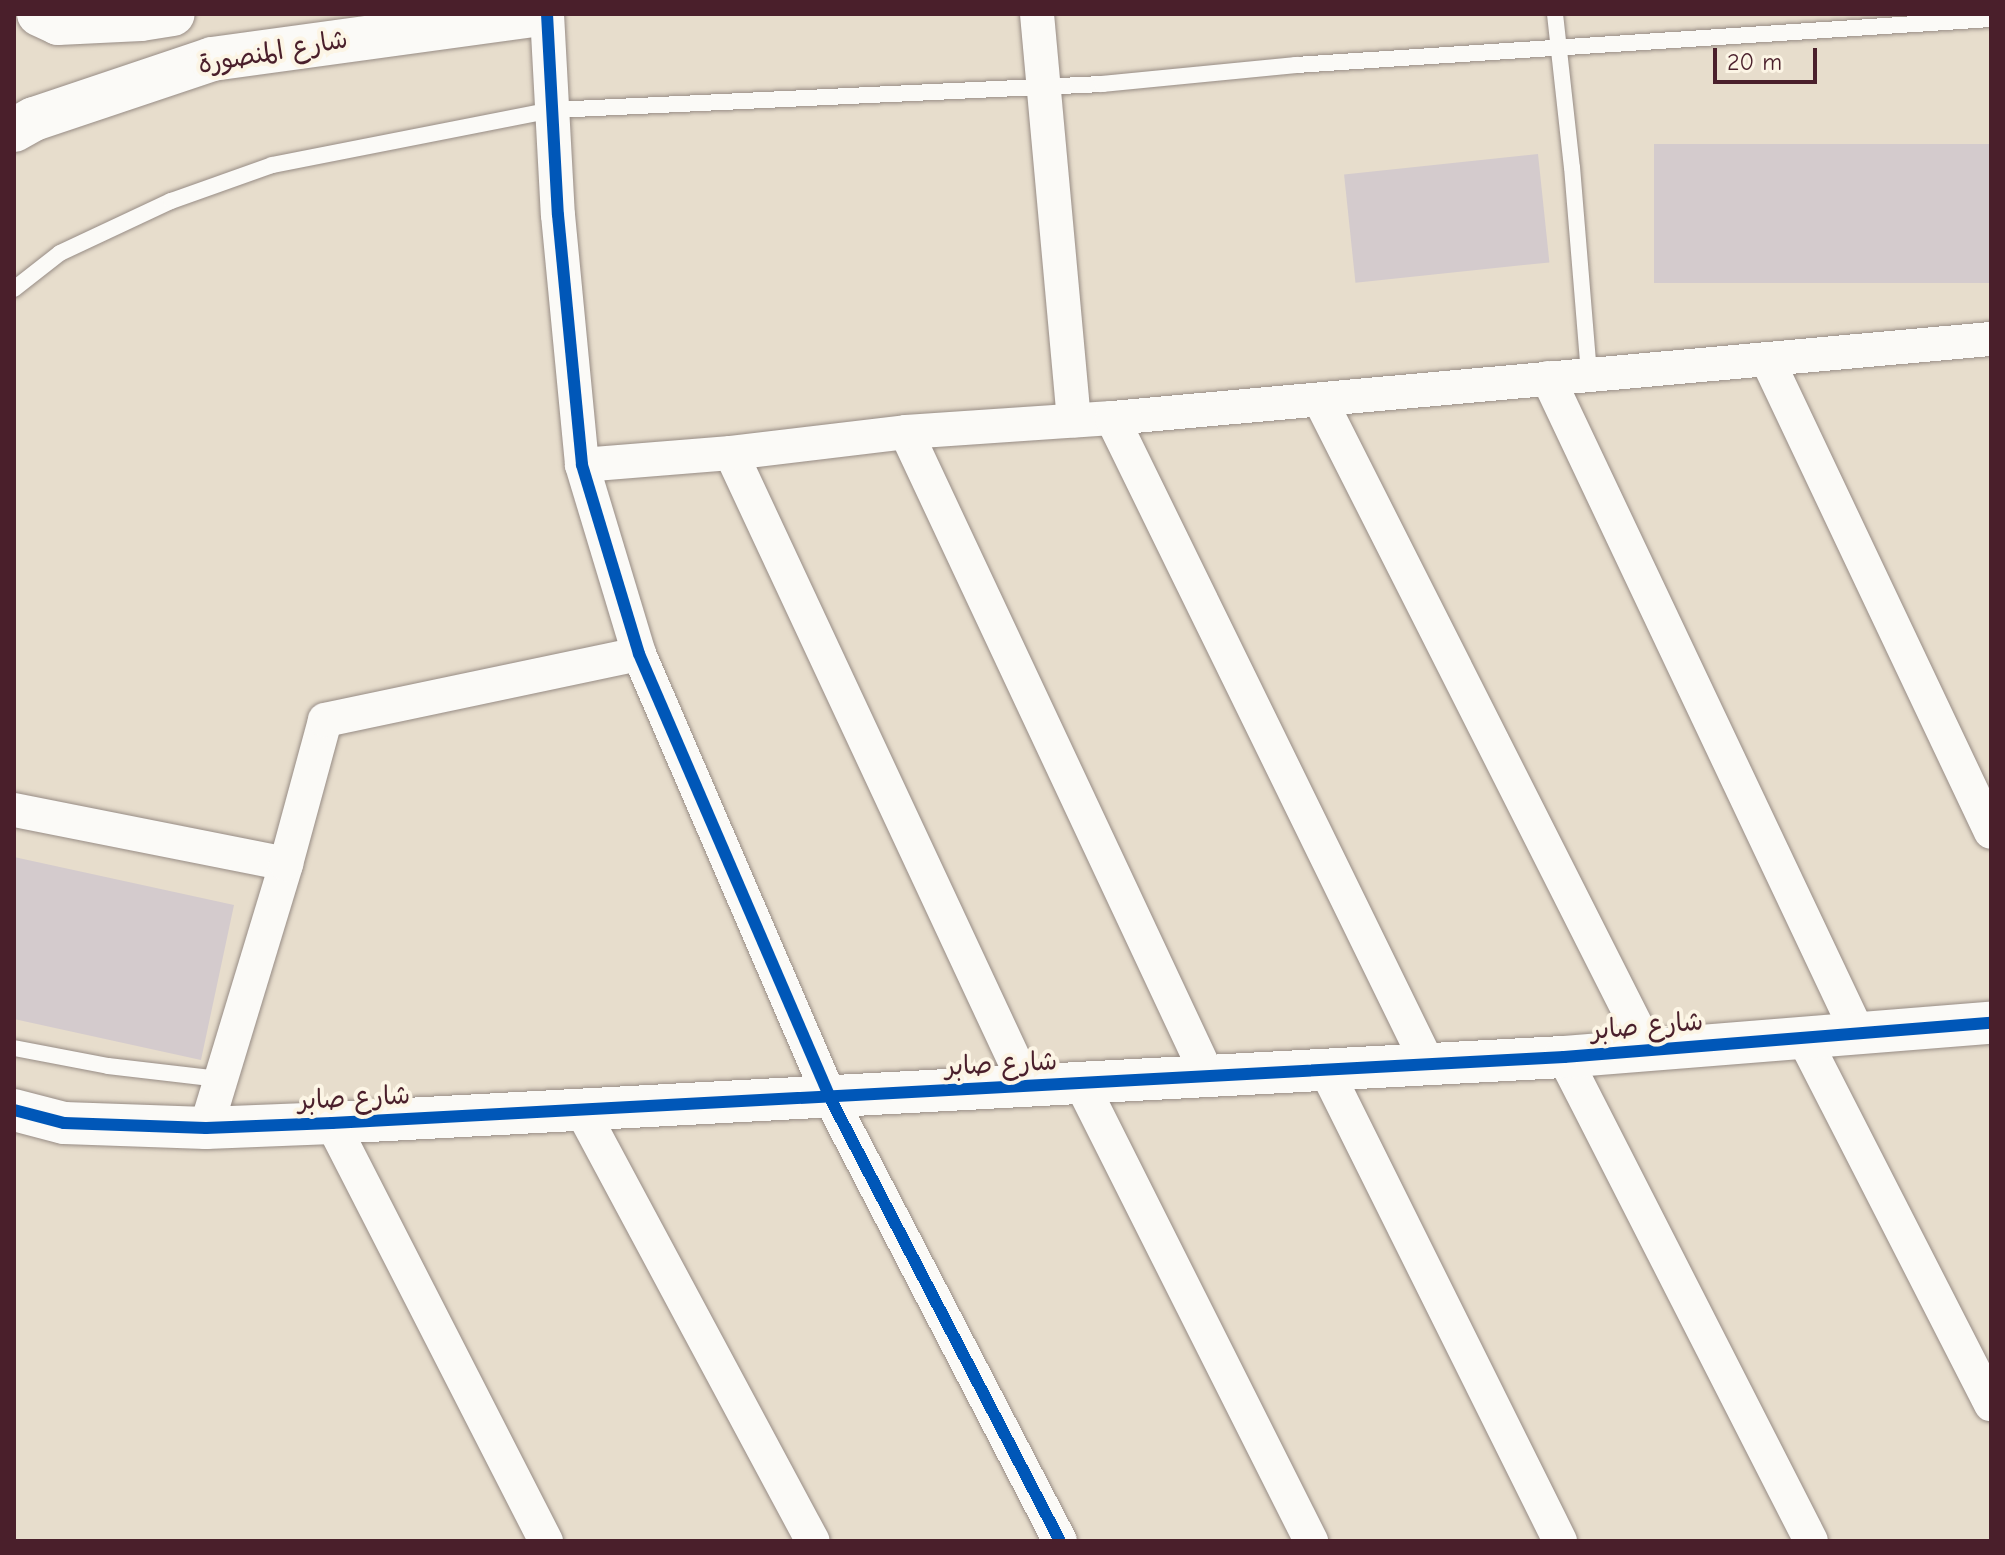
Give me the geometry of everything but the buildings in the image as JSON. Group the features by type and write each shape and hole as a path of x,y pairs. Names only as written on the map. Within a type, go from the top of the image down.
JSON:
{"highway":[{"path":"39,14 58,23 173,14"},
{"name":"شارع المنصورة","path":"14,130 34,119 212,59 541,14"}],"street":[{"path":"547,14 558,215 582,465 639,654 829,1096 1060,1541"},
{"path":"1037,14 1074,420"},
{"path":"582,465 731,453 906,432 1112,418 1589,374 1990,342"},
{"path":"1767,359 1991,832"},
{"path":"1548,378 1857,1031"},
{"path":"1320,400 1648,1049"},
{"path":"1112,418 1428,1064"},
{"path":"906,432 1208,1076"},
{"path":"731,453 1026,1085"},
{"path":"206,1128 286,864 325,720 639,654"},
{"path":"14,810 286,864"},
{"name":"شارع صابر","path":"14,1110 64,1123 206,1128 332,1123 1564,1057 1802,1035 1991,1023"},
{"path":"1802,1035 1991,1404"},
{"path":"1564,1057 1811,1541"},
{"path":"1326,1070 1560,1541"},
{"path":"1081,1083 1311,1541"},
{"path":"581,1109 813,1541"},
{"path":"332,1123 546,1541"}],"lane":[{"path":"1555,14 1556,46 1572,167 1589,374"},
{"path":"14,289 60,253 171,201 272,165 553,110 1044,87 1556,46 1991,19"},
{"path":"14,1048 108,1066 219,1079"}],"cycle path":[{"path":"547,14 558,215 582,465 639,654 829,1096 1060,1541"},
{"path":"14,1110 64,1123 206,1128 332,1123 1564,1057 1991,1023"}]}
